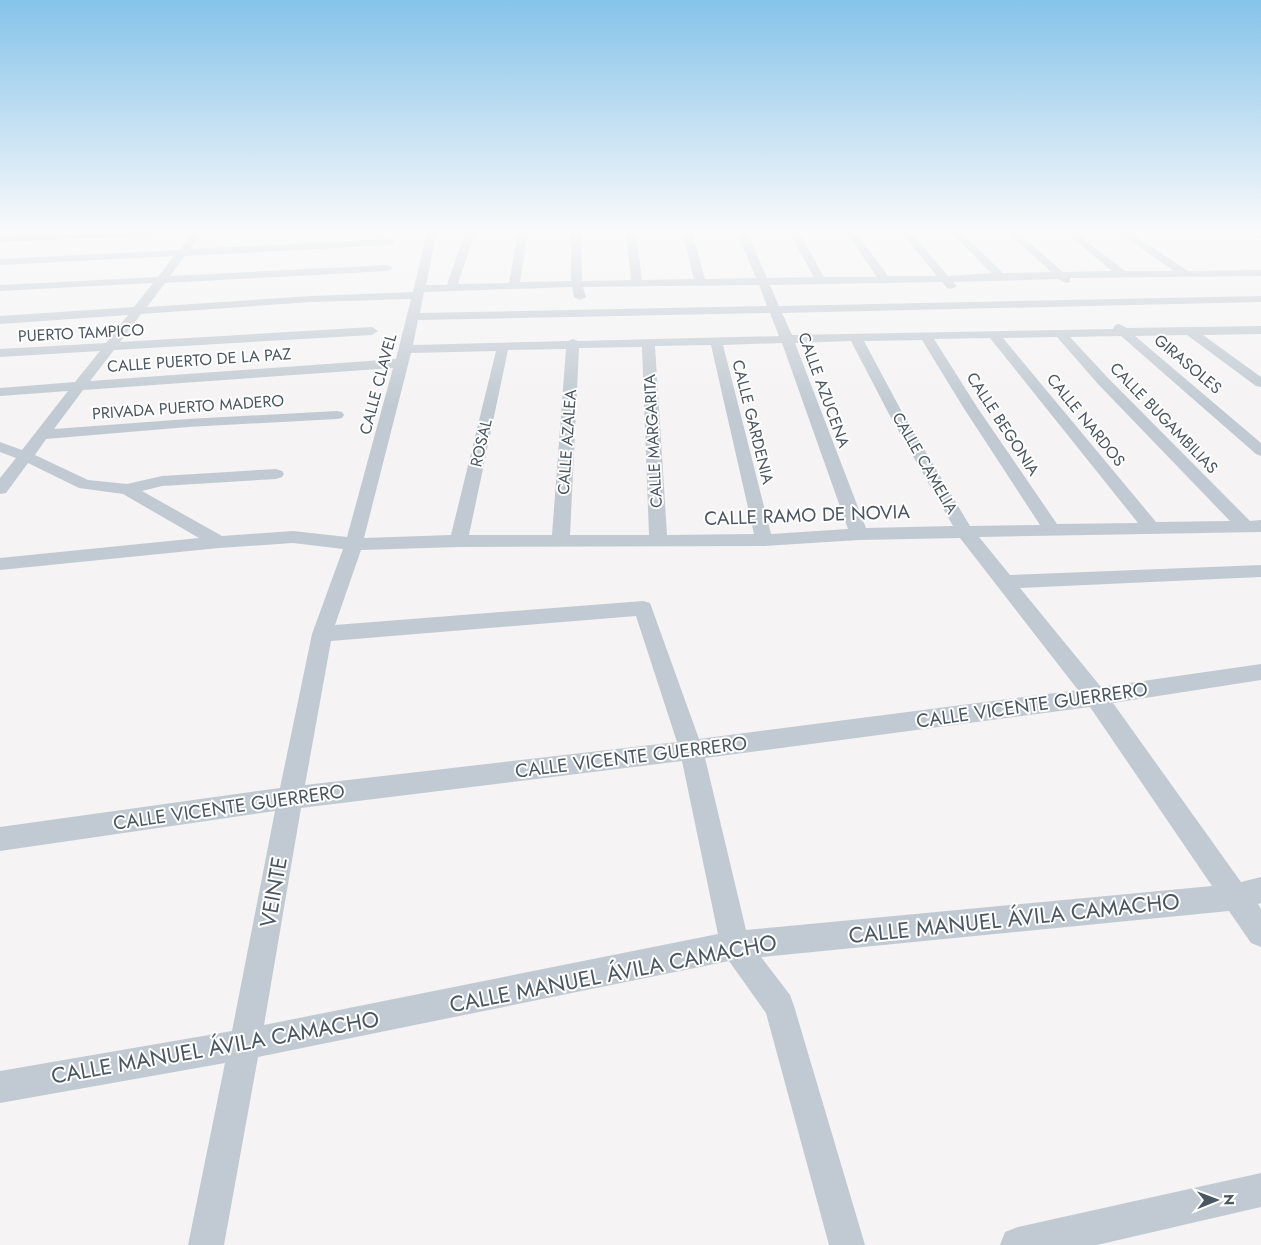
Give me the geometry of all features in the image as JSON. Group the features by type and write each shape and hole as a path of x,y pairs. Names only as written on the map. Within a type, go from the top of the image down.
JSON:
{"street":[{"path":"0,489 153,290"},
{"path":"0,320 434,290"},
{"path":"574,312 579,300 579,290"},
{"name":"CALLE AZUCENA","path":"766,290 787,339 859,534"},
{"path":"954,290 966,306"},
{"name":"GIRASOLES","path":"1076,290 1261,451"},
{"name":"CALLE CLAVEL","path":"354,544 406,349 418,292"},
{"path":"413,316 1261,299"},
{"path":"406,349 993,334 1260,330"},
{"name":"PUERTO TAMPICO","path":"0,353 372,331"},
{"path":"1190,331 1261,383"},
{"name":"CALLE BUGAMBILIAS","path":"1060,333 1103,381 1253,526"},
{"name":"CALLE NARDOS","path":"993,334 1152,529"},
{"name":"CALLE BEGONIA","path":"926,336 970,407 1052,530"},
{"name":"CALLE CAMELIA","path":"856,338 896,414 965,532 1248,893 1261,933"},
{"name":"CALLE GARDENIA","path":"716,341 764,540"},
{"name":"CALLE MARGARITA","path":"648,342 658,540"},
{"name":"CALLE AZALEA","path":"561,540 573,344"},
{"name":"ROSAL","path":"459,540 503,346"},
{"name":"CALLE PUERTO DE LA PAZ","path":"0,392 401,363"},
{"name":"PRIVADA PUERTO MADERO","path":"41,436 337,414"},
{"path":"0,447 25,456 85,485 127,489 162,481 276,474"},
{"path":"127,489 219,542"},
{"name":"CALLE RAMO DE NOVIA","path":"0,564 219,542 293,537 354,544 459,540 764,540 859,534 1253,526"},
{"name":"VEINTE","path":"206,1245 246,1044 290,798 322,634 354,544"},
{"path":"1005,582 1261,571"},
{"path":"322,634 643,608 691,750 735,945 779,1006 847,1245"},
{"name":"CALLE VICENTE GUERRERO","path":"0,839 290,798 691,750 1096,697 1261,672"},
{"name":"CALLE MANUEL ÁVILA CAMACHO","path":"0,1087 246,1044 735,945 1248,893"},
{"path":"1018,1245 1261,1190"}]}
